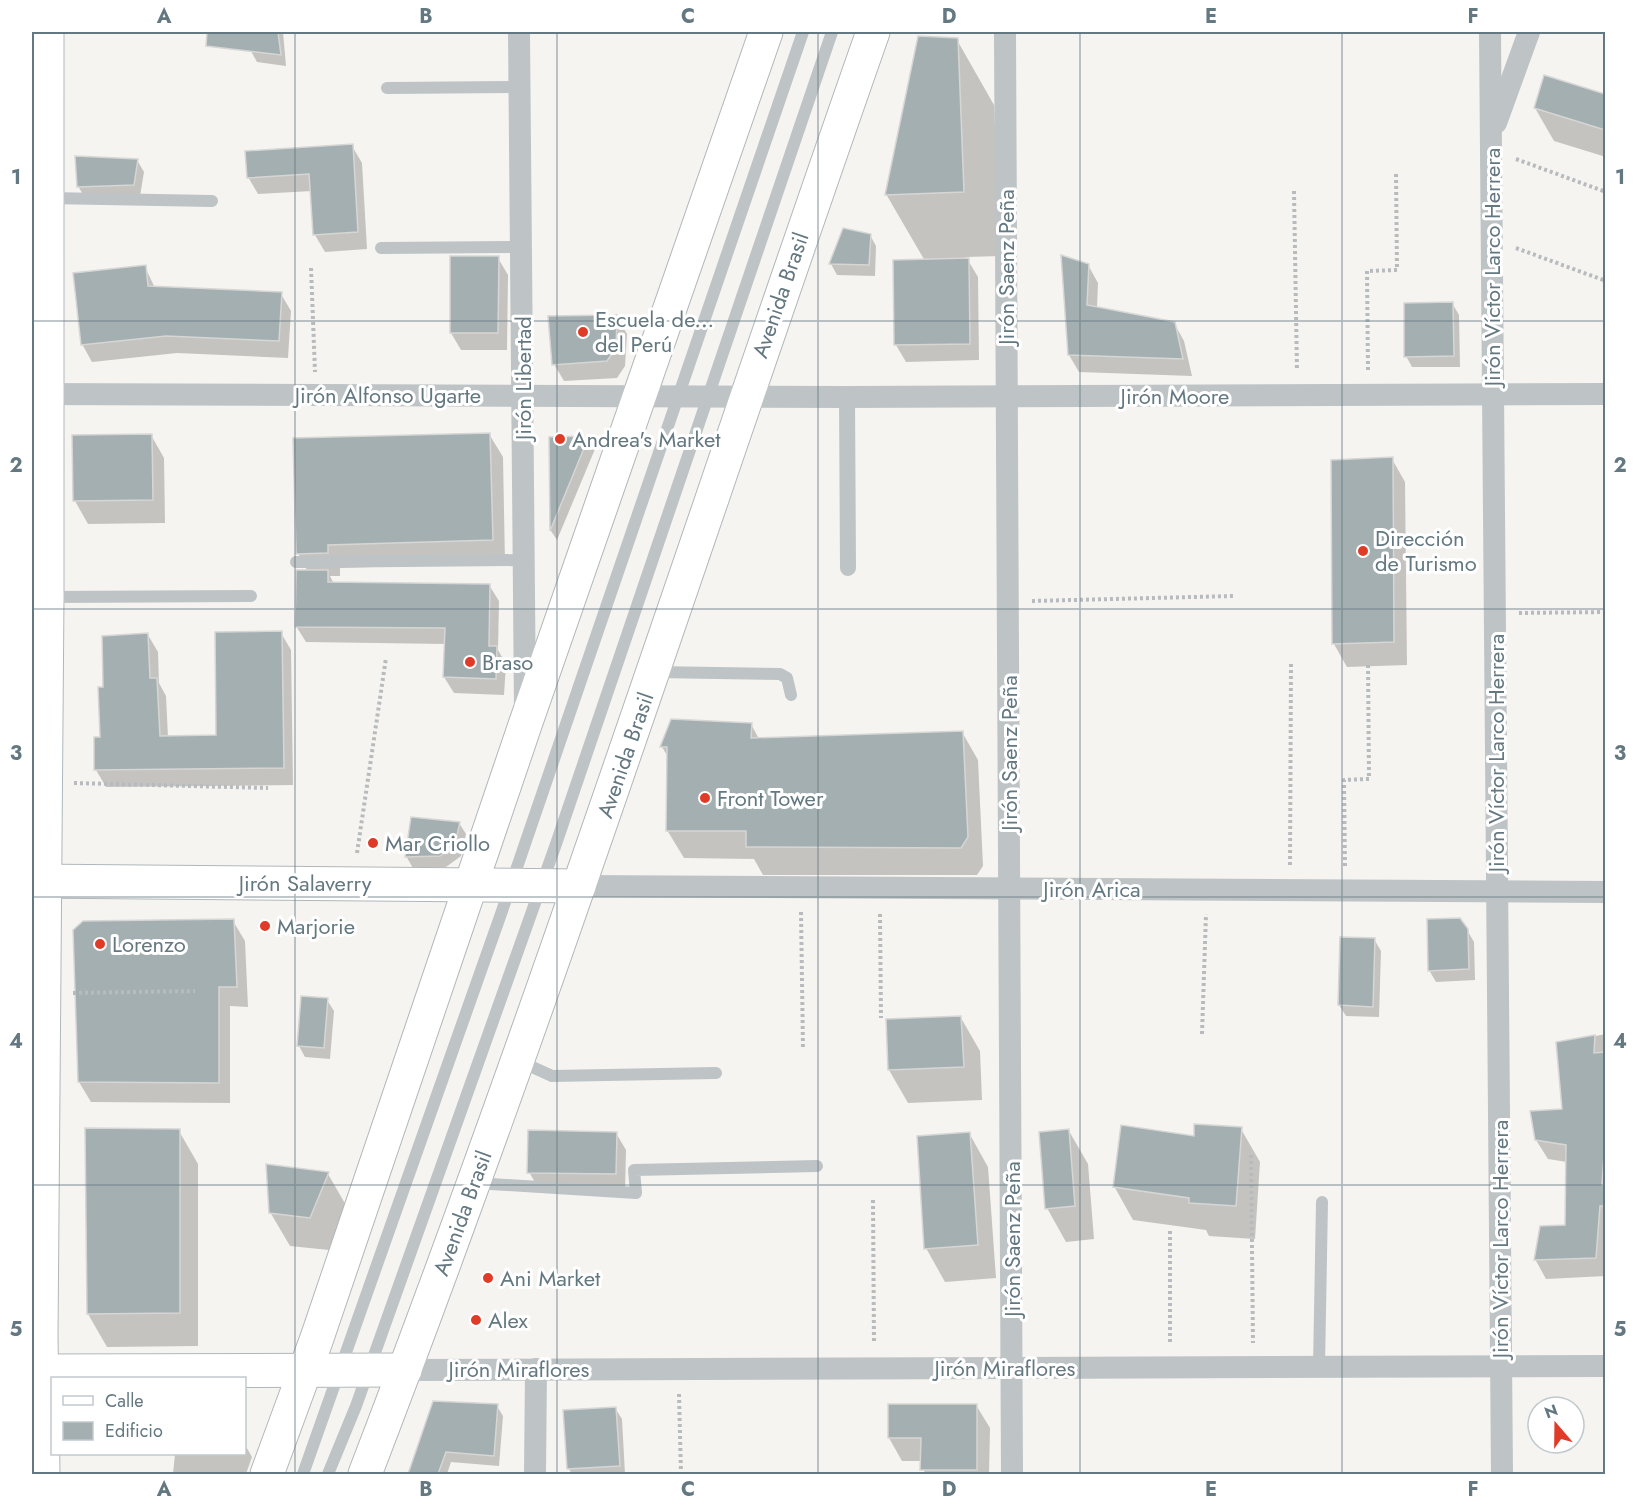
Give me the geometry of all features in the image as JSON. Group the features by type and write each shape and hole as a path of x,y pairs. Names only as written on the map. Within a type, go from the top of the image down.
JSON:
{"main road":[{"path":"43,1474 36,1371 44,994 38,882 46,783 47,597 40,394 47,198 47,32"},
{"path":"267,1474 306,1370 525,725 766,32"},
{"name":"Avenida Brasil","path":"371,1471 405,1370 579,886 744,397 873,32"},
{"name":"Jirón Salaverry","path":"38,882 579,886"},
{"path":"36,1371 405,1370"}],"street":[{"name":"Jirón Libertad","path":"519,32 524,395 525,725"},
{"name":"Jirón Saenz Peña","path":"1005,32 1012,1474"},
{"name":"Jirón Víctor Larco Herrera","path":"1490,32 1502,1474"},
{"path":"1491,143 1529,32"},
{"name":"Jirón Alfonso Ugarte","path":"40,394 744,397"},
{"name":"Jirón Moore","path":"744,397 1605,394"},
{"path":"847,397 848,568"},
{"name":"Jirón Arica","path":"579,886 1605,892"},
{"name":"Jirón Miraflores","path":"405,1370 1605,1366"},
{"path":"535,1474 536,1369"}],"lane":[{"name":"Avenida Brasil","path":"328,1474 355,1370 526,885 678,396 803,32"},
{"name":"Avenida Brasil","path":"303,1474 355,1370 526,885 708,396 832,32"},
{"path":"387,88 520,87"},
{"path":"47,198 212,201"},
{"path":"381,248 522,247"},
{"path":"296,562 523,560"},
{"path":"47,597 251,596"},
{"path":"653,672 780,674 787,678 792,695"},
{"path":"518,1060 552,1076 716,1074"},
{"path":"473,1183 636,1193 634,1170 817,1166"},
{"path":"1319,1367 1322,1202"}],"path":[{"path":"1491,143 1605,192"},
{"path":"1368,395 1367,271 1396,270 1396,174"},
{"path":"1294,191 1297,395"},
{"path":"1492,239 1605,281"},
{"path":"311,268 316,395"},
{"path":"1008,602 1233,596"},
{"path":"1495,613 1605,612"},
{"path":"352,883 386,658"},
{"path":"1345,891 1344,780 1369,779 1368,662"},
{"path":"1290,890 1291,664"},
{"path":"46,783 268,788"},
{"path":"801,887 803,1049"},
{"path":"879,888 881,1018"},
{"path":"1202,1034 1207,890"},
{"path":"44,994 195,991"},
{"path":"1251,1155 1253,1367"},
{"path":"873,1200 874,1368"},
{"path":"1170,1231 1170,1367"},
{"path":"678,1369 681,1474"}],"building":[{"path":"207,32 278,32 281,55 206,46"},
{"path":"918,36 958,38 964,192 885,195"},
{"path":"1544,75 1605,94 1605,130 1534,108"},
{"path":"353,144 358,232 313,235 309,174 247,178 245,151"},
{"path":"75,156 138,159 134,185 77,187"},
{"path":"843,228 871,234 869,265 829,264"},
{"path":"1061,255 1089,264 1087,305 1175,322 1183,359 1068,355"},
{"path":"450,256 499,256 498,333 450,333"},
{"path":"969,258 970,344 894,345 893,260"},
{"path":"146,265 148,286 282,292 279,341 166,336 81,345 73,273"},
{"path":"1453,302 1454,356 1404,357 1404,303"},
{"name":"Escuela de... del Perú","path":"617,315 616,348 607,361 552,365 548,316"},
{"path":"490,433 493,540 328,545 328,553 296,554 293,438"},
{"path":"152,434 153,500 73,501 72,435"},
{"path":"589,436 550,531 549,437"},
{"name":"Dirección de Turismo","path":"1393,457 1394,642 1332,644 1331,460"},
{"path":"296,570 328,570 328,582 490,584 489,646 497,646 496,679 443,677 445,628 295,627"},
{"path":"282,631 284,768 94,770 94,737 100,737 98,687 103,687 102,636 148,633 150,678 157,678 160,736 216,735 215,632"},
{"path":"671,719 752,723 751,738 963,731 968,837 961,848 746,847 746,831 666,831 667,747 660,747"},
{"path":"411,817 460,822 455,844 440,856 405,857"},
{"path":"1460,918 1468,929 1469,969 1428,971 1427,919"},
{"path":"234,919 237,987 219,987 219,1083 78,1082 73,930 83,921"},
{"path":"1340,937 1375,938 1373,1007 1338,1005"},
{"path":"301,996 328,998 324,1048 297,1046"},
{"path":"961,1016 964,1067 888,1070 886,1019"},
{"path":"1595,1035 1594,1053 1605,1052 1605,1140 1602,1185 1605,1185 1605,1206 1600,1206 1596,1258 1534,1260 1540,1226 1565,1225 1566,1145 1535,1140 1530,1111 1562,1109 1556,1042"},
{"path":"1194,1124 1242,1127 1236,1206 1189,1203 1189,1198 1113,1187 1121,1125 1194,1136"},
{"path":"85,1128 180,1129 180,1313 87,1314"},
{"path":"1069,1129 1075,1206 1045,1209 1039,1132"},
{"path":"528,1130 617,1132 616,1174 527,1173"},
{"path":"970,1132 978,1245 924,1249 917,1136"},
{"path":"266,1164 329,1172 310,1218 269,1213"},
{"path":"433,1401 498,1404 494,1456 446,1452 438,1474 408,1474"},
{"path":"888,1404 977,1404 977,1470 920,1470 921,1438 888,1438"},
{"path":"616,1407 620,1466 567,1469 563,1410"}],"place":[{"name":"Escuela de... del Perú","path":"583,332"},
{"name":"Andrea's Market","path":"560,439"},
{"name":"Dirección de Turismo","path":"1363,551"},
{"name":"Braso","path":"470,662"},
{"name":"Front Tower","path":"705,798"},
{"name":"Mar Criollo","path":"373,843"},
{"name":"Marjorie","path":"265,926"},
{"name":"Lorenzo","path":"100,944"},
{"name":"Ani Market","path":"488,1278"},
{"name":"Alex","path":"476,1320"}]}
